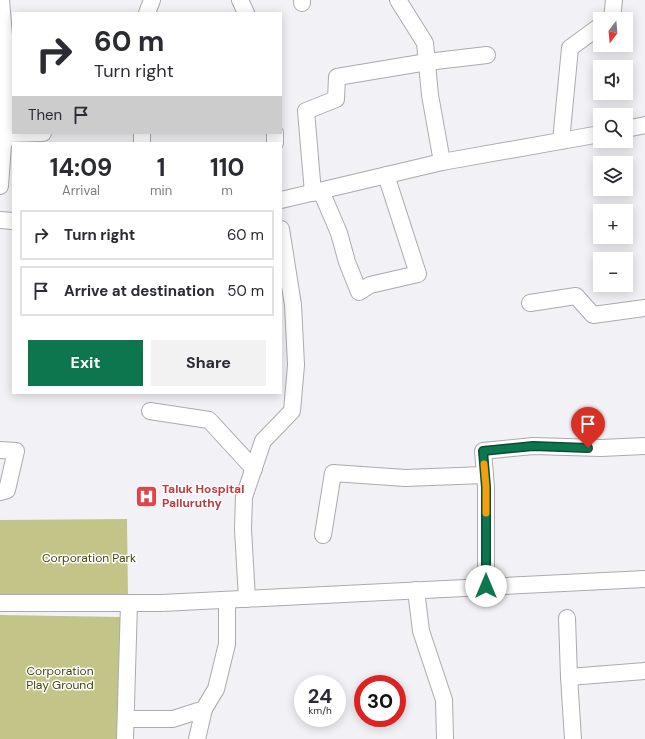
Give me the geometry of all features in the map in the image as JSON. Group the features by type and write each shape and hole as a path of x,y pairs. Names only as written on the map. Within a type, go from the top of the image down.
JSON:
{"street":[{"path":"0,186 3,145 8,134 5,48 1,0"},
{"path":"147,12 152,0"},
{"path":"240,0 246,12"},
{"path":"398,0 398,3 425,43 430,95 442,162"},
{"path":"613,12 614,0"},
{"path":"561,141 570,48 593,31"},
{"path":"386,175 418,274 370,285 359,292 347,262 339,233 317,192 306,111 336,99 337,77 427,62 487,55"},
{"path":"633,128 645,125"},
{"path":"8,134 12,134"},
{"path":"282,200 442,162 593,135"},
{"path":"0,220 12,221"},
{"path":"247,599 243,529 244,497 263,441 292,411 296,366 293,305 282,235"},
{"path":"530,303 576,296 593,315 645,308"},
{"path":"150,410 209,420 254,469"},
{"path":"486,586 485,475 483,451 533,446 601,448 645,446"},
{"path":"0,450 16,451 8,490 0,492"},
{"path":"323,535 332,473 405,478 485,475"},
{"path":"0,603 162,603 645,579"},
{"path":"416,590 421,630 444,700 445,739"},
{"path":"197,739 204,709 216,689 227,644 227,600"},
{"path":"125,739 129,603"},
{"path":"567,618 573,739"},
{"path":"569,677 645,671"},
{"path":"126,719 173,719 204,709"}],"green space":[{"name":"Corporation Park","path":"127,519 128,597 0,595 0,520"},
{"name":"Corporation Play Ground","path":"0,615 122,617 118,739 0,739"}],"slow traffic":[{"path":"484,464 486,513"}],"place":[{"name":"Taluk Hospital Palluruthy","path":"147,496"}],"route":[{"path":"486,586 486,487 483,451 533,446 588,448"}]}
